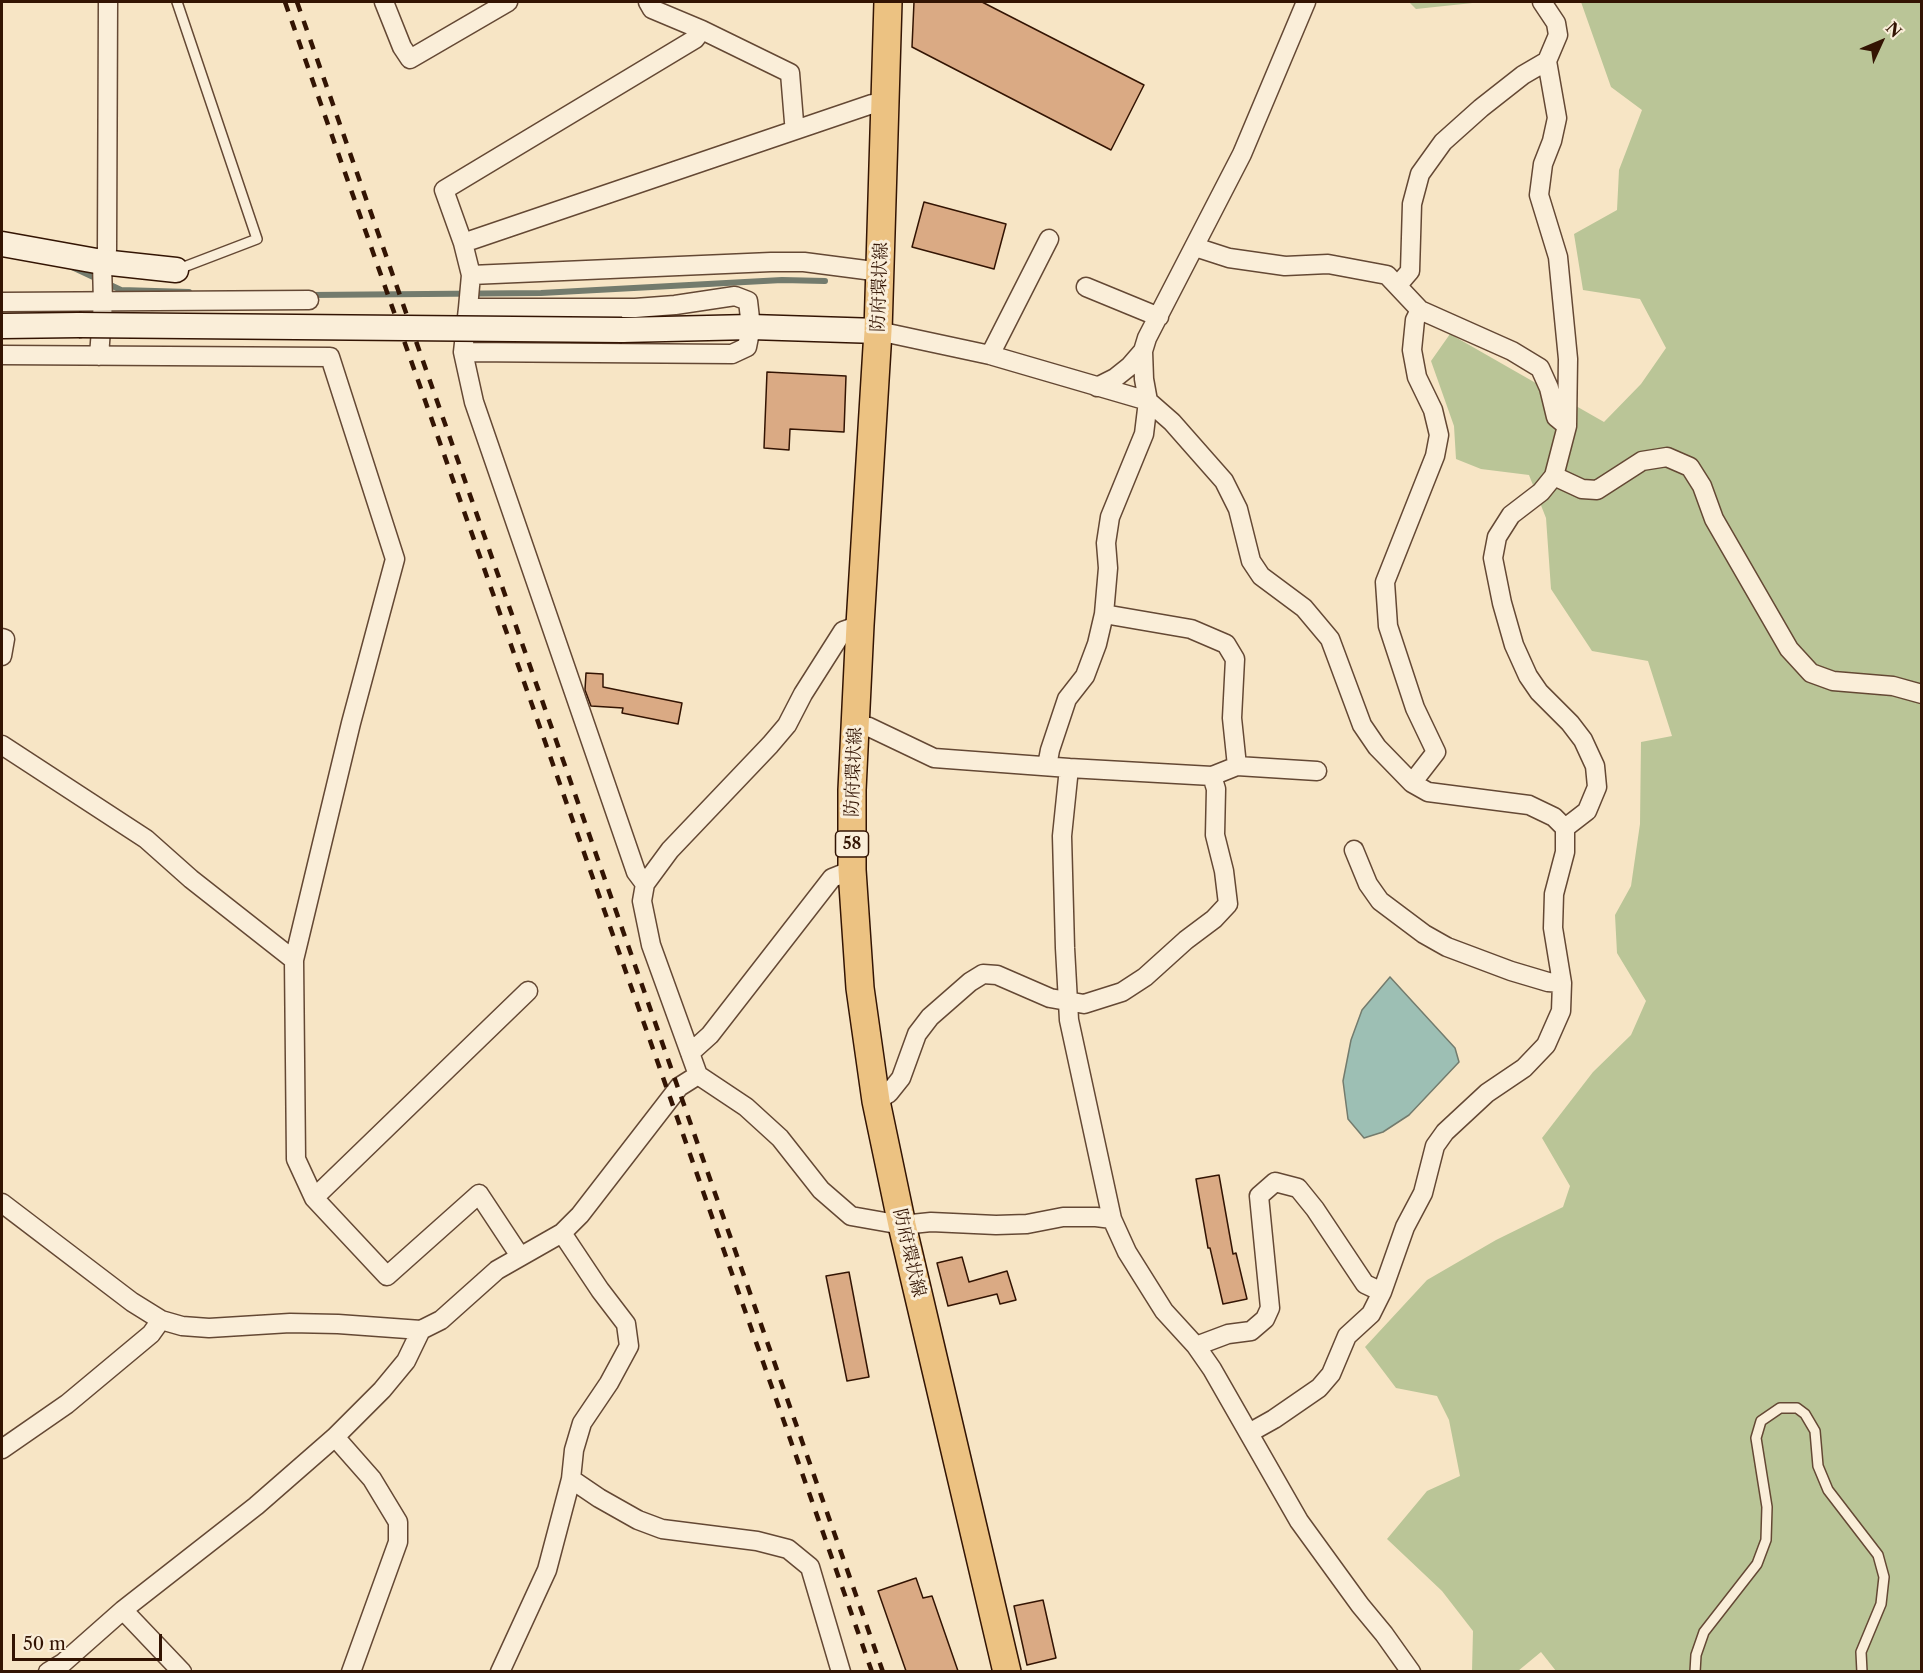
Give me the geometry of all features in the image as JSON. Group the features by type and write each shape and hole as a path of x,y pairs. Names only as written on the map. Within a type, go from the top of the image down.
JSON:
{"main road":[{"name":"防府環状線","path":"888,2 881,272 852,790 852,870 860,988 876,1101 902,1225 1007,1671"}],"street":[{"path":"99,356 103,303 102,262 107,250 108,2"},
{"path":"384,2 402,47 410,59 508,2"},
{"path":"648,2 652,9 702,30 790,74 794,122 798,129"},
{"path":"1047,766 1067,699 1085,676 1097,644 1104,614 1108,568 1106,543 1110,517 1144,434 1148,402 1143,351 1147,338 1242,154 1306,2"},
{"path":"1398,285 1410,271 1412,204 1420,174 1443,142 1522,75 1546,61 1558,35 1556,23 1542,2"},
{"path":"645,884 636,872 474,402 464,352 469,291 463,243 444,190 695,39 702,30"},
{"path":"1546,61 1557,118 1552,141 1543,164 1539,195 1558,257 1568,359 1567,426 1554,476 1541,492 1511,515 1497,537 1493,558 1502,603 1514,645 1528,676 1539,692 1570,723 1583,740 1595,766 1597,787 1587,811 1565,828"},
{"path":"463,243 872,104 885,106"},
{"path":"990,355 1049,238"},
{"path":"2,244 102,262 176,270"},
{"path":"1195,247 1228,258 1285,266 1328,264 1387,275 1420,310 1512,351 1540,368 1549,388 1556,417 1567,426"},
{"path":"469,291 771,262 804,262 881,272"},
{"path":"1086,286 1159,317"},
{"path":"464,352 732,354 747,347 751,327 748,301 735,296 635,308 469,291"},
{"path":"2,302 309,300"},
{"path":"1412,783 1436,752 1415,708 1388,626 1385,582 1435,456 1439,435 1433,410 1417,376 1412,350 1415,320 1420,310"},
{"path":"2,326 79,324 622,330 751,327 878,331 990,355 1148,402 1172,422 1224,482 1238,509 1251,561 1261,576 1304,608 1330,639 1362,725 1377,747 1412,783 1428,792 1529,805 1554,817 1565,828 1565,852 1554,894 1553,928 1562,983 1560,1011 1546,1045 1524,1068 1487,1093 1445,1132 1435,1146 1423,1193 1405,1227 1382,1292 1371,1314 1347,1336 1331,1374 1319,1388 1249,1433"},
{"path":"1097,387 1130,366 1143,351"},
{"path":"2,355 330,357 394,559 351,723 294,960 296,1160 314,1198 387,1276 479,1194 520,1256"},
{"path":"1554,476 1582,489 1597,490 1642,461 1667,457 1690,467 1702,486 1714,519 1777,629 1789,649 1810,673 1833,681 1893,686 1922,694"},
{"path":"1104,614 1191,629 1226,644 1235,660 1232,718 1237,766"},
{"path":"860,625 843,631 803,694 787,725 670,850 645,884 642,901 651,945 698,1076 746,1107 780,1138 820,1190 851,1216 902,1225 931,1222 996,1226 1027,1224 1063,1217 1112,1219"},
{"path":"2,638 5,639 2,656"},
{"path":"855,726 869,727 934,758 1212,776 1237,766 1317,771"},
{"path":"2,745 146,839 191,879 294,960"},
{"path":"1069,768 1062,836 1069,1020 1112,1219 1127,1252 1164,1311 1196,1346 1299,1521 1411,1671"},
{"path":"876,1101 888,1093 902,1078 917,1034 930,1017 970,982 983,974 997,975 1050,998 1084,1004 1122,992 1144,977 1214,919 1228,904 1224,871 1215,836 1216,789 1212,776"},
{"path":"1354,850 1368,884 1380,901 1424,934 1447,947 1511,971 1548,982 1562,983"},
{"path":"690,1053 710,1035 832,878 852,870"},
{"path":"314,1198 528,991"},
{"path":"2,1203 132,1302 161,1320 182,1326 209,1329 290,1323 421,1330 441,1320 497,1270 562,1233 580,1215 679,1087 698,1076"},
{"path":"1196,1346 1228,1335 1251,1331 1265,1319 1270,1308 1259,1196 1275,1182 1298,1188 1365,1284 1382,1292"},
{"path":"500,1671 547,1570 571,1479 574,1450 582,1423 609,1383 629,1346 626,1324 562,1233"},
{"path":"2,1449 67,1404 151,1334 161,1320"},
{"path":"48,1671 63,1663 123,1610 256,1506 335,1437 382,1390 406,1361 421,1330"},
{"path":"335,1437 372,1479 398,1522 398,1542 351,1671"},
{"path":"571,1479 638,1520 662,1529 757,1541 788,1549 810,1567 841,1671"},
{"path":"123,1610 183,1671"}],"lane":[{"path":"176,270 257,239 177,2"},
{"path":"1695,1671 1696,1655 1704,1632 1756,1564 1766,1540 1767,1507 1756,1438 1761,1420 1780,1408 1797,1408 1805,1414 1815,1431 1818,1466 1828,1490 1878,1555 1884,1577 1881,1604 1861,1652 1862,1671"}],"green space":[{"path":"1409,2 1482,2 1416,9"},
{"path":"1581,2 1921,2 1921,1671 1556,1671 1541,1652 1518,1671 1472,1671 1473,1631 1442,1591 1387,1539 1427,1491 1460,1476 1449,1420 1437,1396 1396,1388 1365,1347 1427,1280 1496,1240 1563,1207 1570,1186 1542,1138 1593,1072 1631,1035 1646,1001 1617,953 1615,915 1631,886 1640,824 1641,742 1672,736 1648,661 1592,651 1551,589 1546,518 1529,475 1481,469 1456,459 1454,426 1431,361 1450,334 1604,422 1641,384 1666,348 1640,299 1583,290 1574,234 1617,210 1619,170 1642,110 1611,87"}],"water":[{"path":"1390,977 1455,1048 1459,1062 1409,1115 1383,1132 1364,1138 1348,1119 1343,1081 1351,1040 1362,1010"}],"building":[{"path":"914,2 982,2 1144,85 1111,150 912,47"},
{"path":"924,202 1006,224 994,269 912,247"},
{"path":"767,372 846,376 844,432 790,429 789,450 764,448"},
{"path":"586,673 603,674 603,687 682,703 678,724 622,713 623,708 591,706 585,690"},
{"path":"1219,1175 1233,1254 1236,1253 1247,1299 1223,1304 1210,1248 1208,1248 1196,1179"},
{"path":"962,1257 969,1282 1007,1271 1016,1300 1000,1304 997,1294 948,1306 937,1263"},
{"path":"849,1272 869,1377 847,1381 826,1276"},
{"path":"916,1578 923,1598 932,1596 958,1671 906,1671 878,1591"},
{"path":"1043,1600 1056,1658 1027,1665 1014,1606"}],"waterway":[{"path":"72,267 121,290 189,292"},
{"path":"310,295 541,293 782,280 825,281"}],"railway":[{"path":"285,2 872,1672"},
{"path":"297,2 883,1672"}]}
